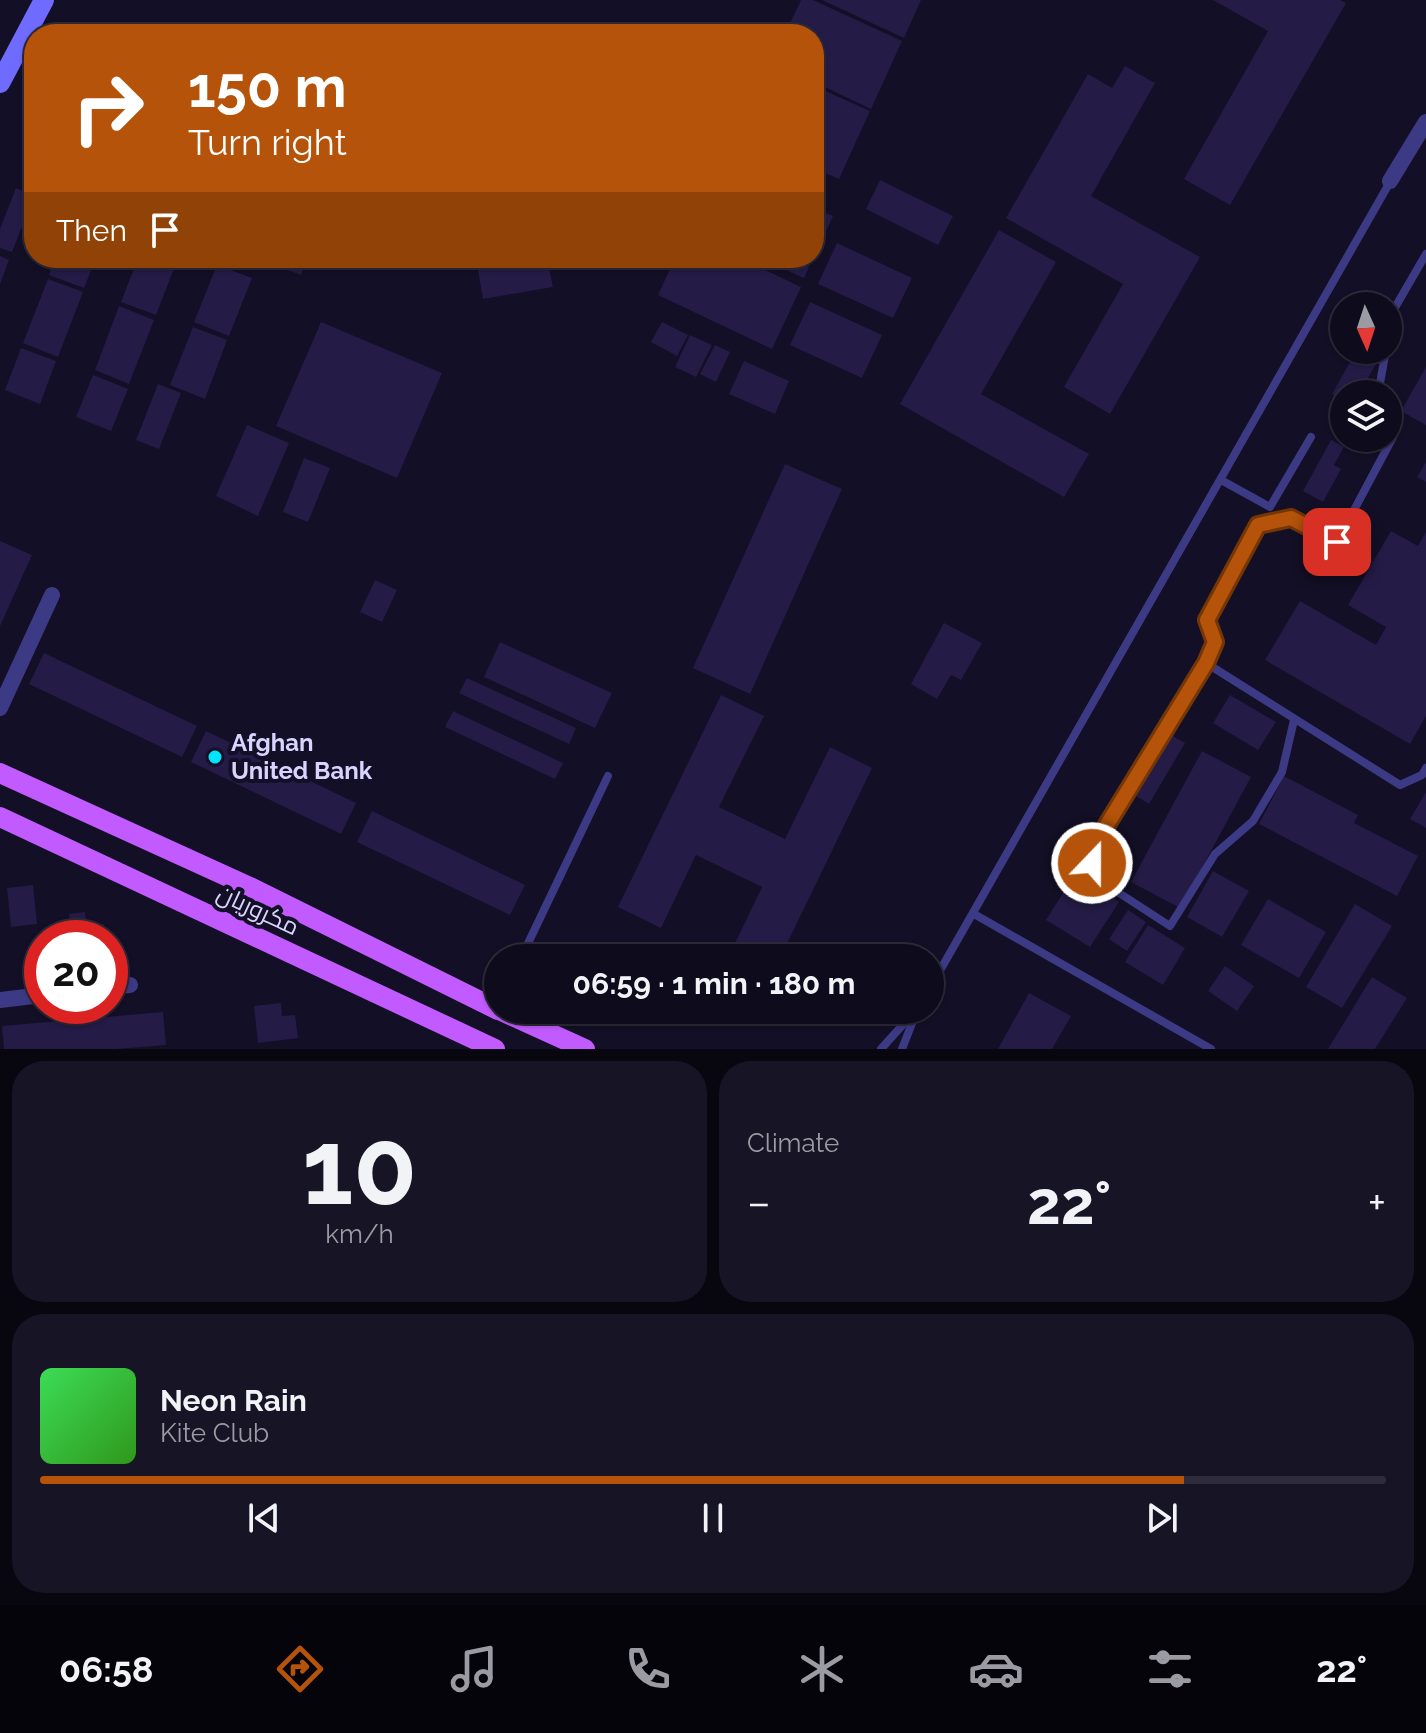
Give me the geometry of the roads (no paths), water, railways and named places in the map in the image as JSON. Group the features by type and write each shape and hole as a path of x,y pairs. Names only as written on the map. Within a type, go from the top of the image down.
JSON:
{"main road":[{"path":"31,24 44,0"},
{"path":"0,83 24,38"},
{"path":"0,773 250,887 484,1002"},
{"name":"مکروریان","path":"0,817 495,1049"},
{"path":"531,1024 585,1049"}],"street":[{"path":"1390,181 1426,122"},
{"path":"0,708 52,595"},
{"path":"0,1000 24,997"}],"lane":[{"path":"944,964 1390,181"},
{"path":"1402,295 1426,254"},
{"path":"1221,480 1270,507 1311,437"},
{"path":"1294,720 1282,772 1253,821 1215,854 1170,926 1096,878 1092,863 1097,841 1206,663 1215,642 1207,620 1258,525 1291,518 1337,542 1385,452"},
{"path":"1206,663 1400,785 1422,775 1426,768"},
{"path":"528,944 608,776"},
{"path":"974,914 1211,1049"},
{"path":"881,1049 904,1024"},
{"path":"902,1049 912,1024"}],"place":[{"name":"Afghan United Bank","path":"215,757"}]}
